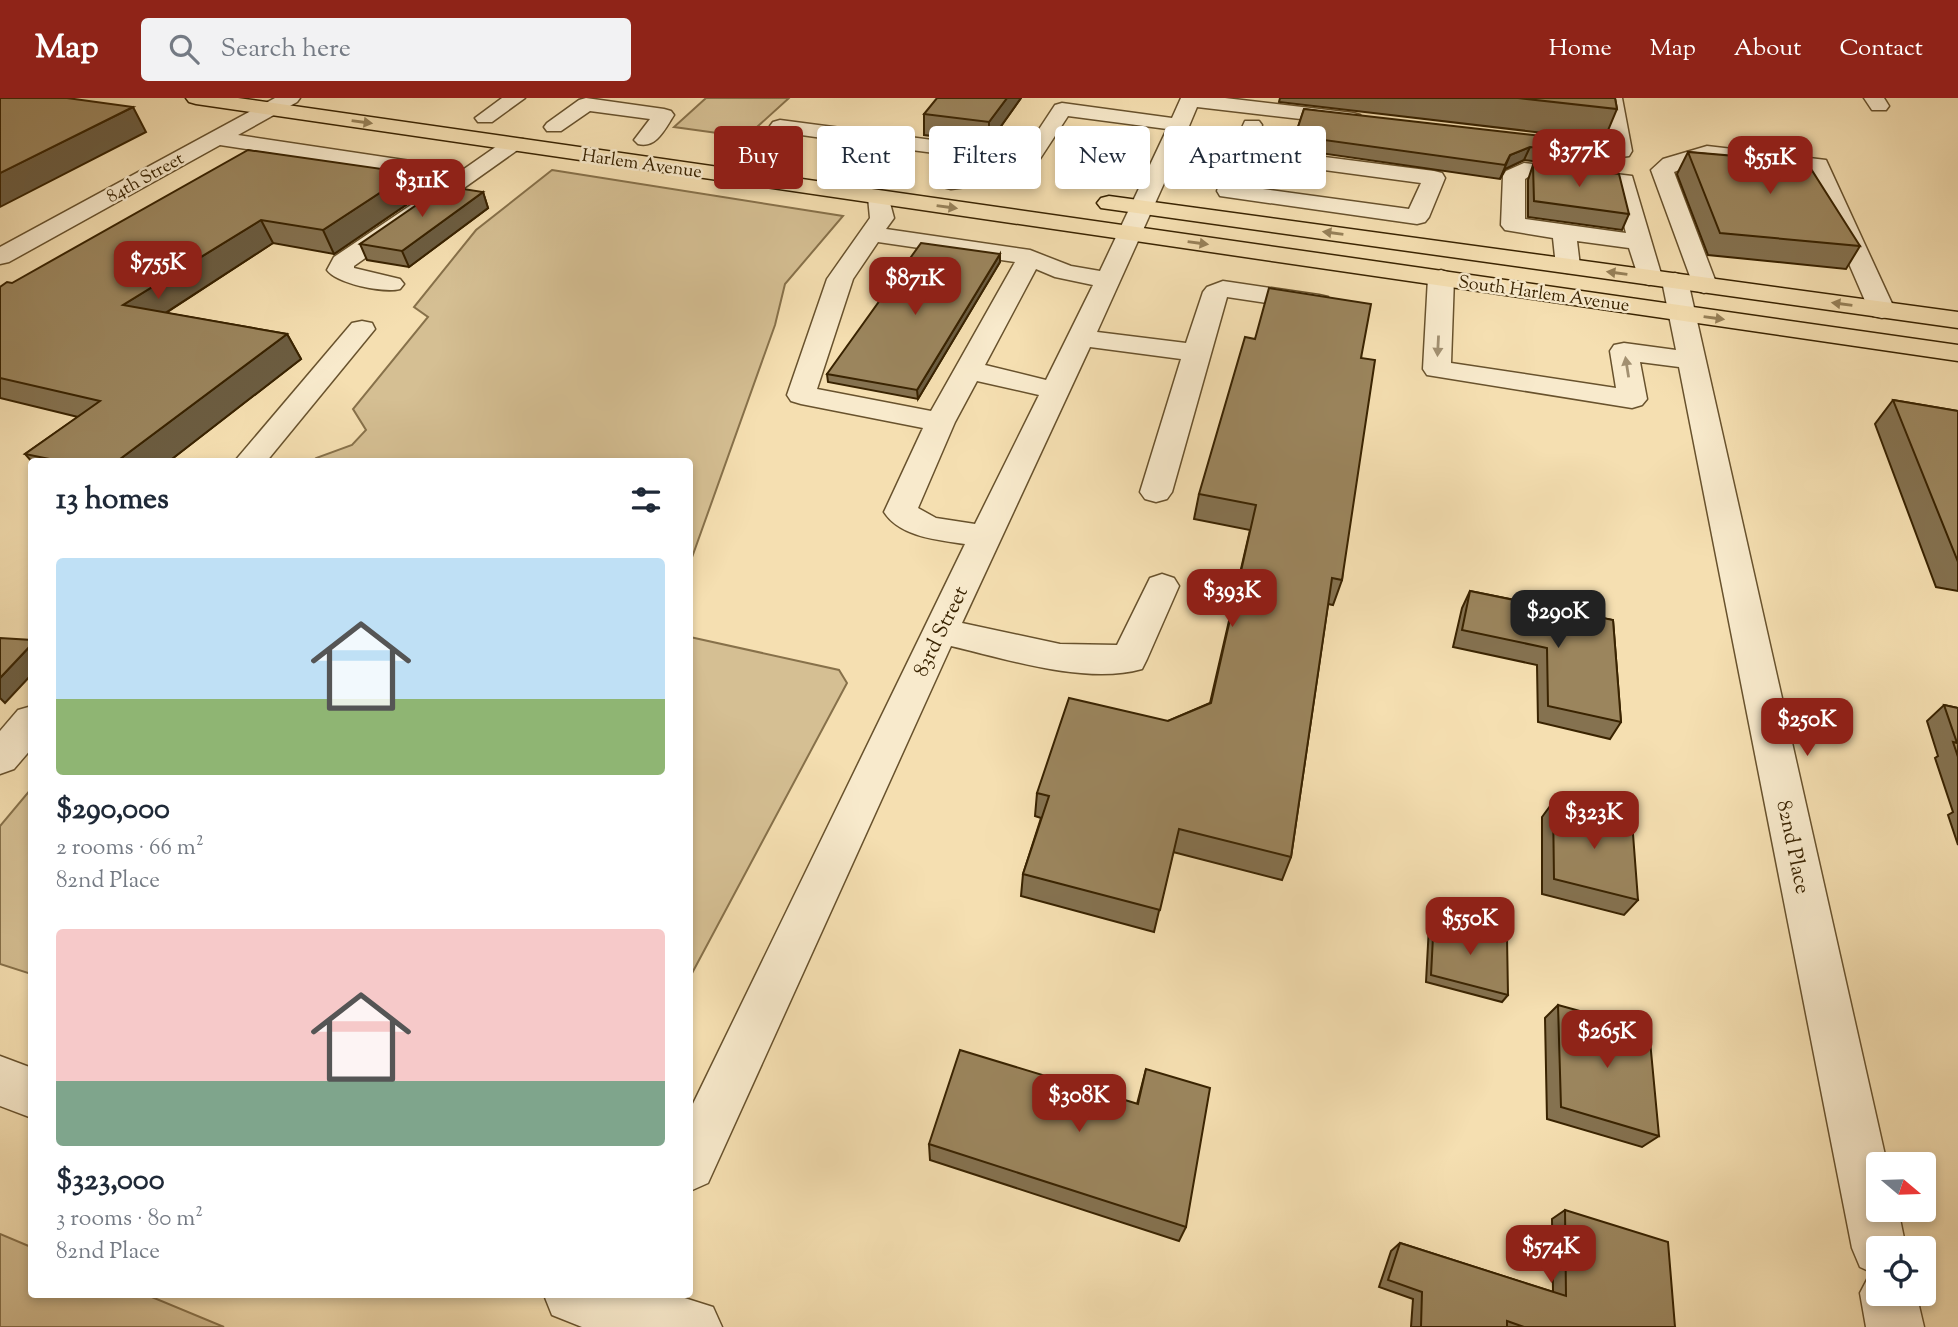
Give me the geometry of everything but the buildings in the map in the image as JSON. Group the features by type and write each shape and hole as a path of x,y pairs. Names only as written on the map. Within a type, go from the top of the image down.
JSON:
{"main road":[{"name":"Harlem Avenue","path":"196,98 280,103 468,137 879,197 1137,221"},
{"path":"410,108 435,111"},
{"name":"Harlem Avenue","path":"460,115 580,131"},
{"name":"Harlem Avenue","path":"619,136 672,144"},
{"path":"806,162 817,164"},
{"path":"925,178 929,179"},
{"path":"1003,189 1018,191"},
{"path":"1086,200 1137,221"},
{"name":"South Harlem Avenue","path":"1137,221 1373,239 1568,266 1958,353"},
{"name":"South Harlem Avenue","path":"1137,221 1441,278 1677,289 1958,320"}],"street":[{"path":"485,118 515,98"},
{"path":"636,111 653,98"},
{"path":"1540,141 1621,151 1612,98"},
{"path":"1190,99 1376,121"},
{"name":"83rd Street","path":"1178,126 1190,99"},
{"name":"84th Street","path":"0,257 280,103"},
{"path":"554,127 586,104 664,115 645,140"},
{"path":"1041,141 1062,108 1164,131"},
{"path":"780,125 817,130"},
{"path":"421,168 468,137"},
{"path":"216,138 468,176"},
{"path":"391,284 345,274 340,270 343,262 515,144"},
{"path":"1677,289 1668,187 1662,170 1671,164 1707,152 1818,165 1882,310"},
{"name":"83rd Street","path":"693,1159 1164,159"},
{"path":"1326,164 1434,178 1417,217 1373,239"},
{"path":"1640,242 1513,225 1514,176 1524,170 1668,187"},
{"path":"1625,181 1640,242 1677,289"},
{"path":"1229,189 1228,191 1417,217 1450,250"},
{"path":"879,197 882,218 840,279 801,395 940,422"},
{"path":"1564,232 1568,266"},
{"path":"871,234 1030,257 1064,272 1108,280"},
{"path":"985,537 928,527 900,512 940,422 1030,257"},
{"path":"1441,278 1437,369 1632,399 1624,351 1692,361"},
{"path":"1156,492 1216,292 1223,289 1348,307"},
{"name":"82nd Place","path":"1677,289 1876,1236"},
{"path":"253,458 362,329"},
{"path":"1080,337 1197,352"},
{"path":"969,369 1003,380 1055,390"},
{"path":"940,631 1060,659 1129,659 1162,586"},
{"path":"0,758 28,725"},
{"path":"0,1081 28,1092"},
{"path":"1891,1306 1895,1327"},
{"path":"609,1308 693,1327"}],"shaded area":[{"path":"706,98 789,98 758,126 714,126 714,133 674,127"},
{"path":"552,170 843,216 785,284 775,325 693,555 693,458 316,458 352,445 366,430 353,409 428,317 414,307 476,230"},
{"path":"693,638 839,670 847,683 693,971"},
{"path":"28,793 28,973 0,964 0,826"},
{"path":"0,1234 28,1246 28,1298 154,1298 224,1327 0,1327"}]}
